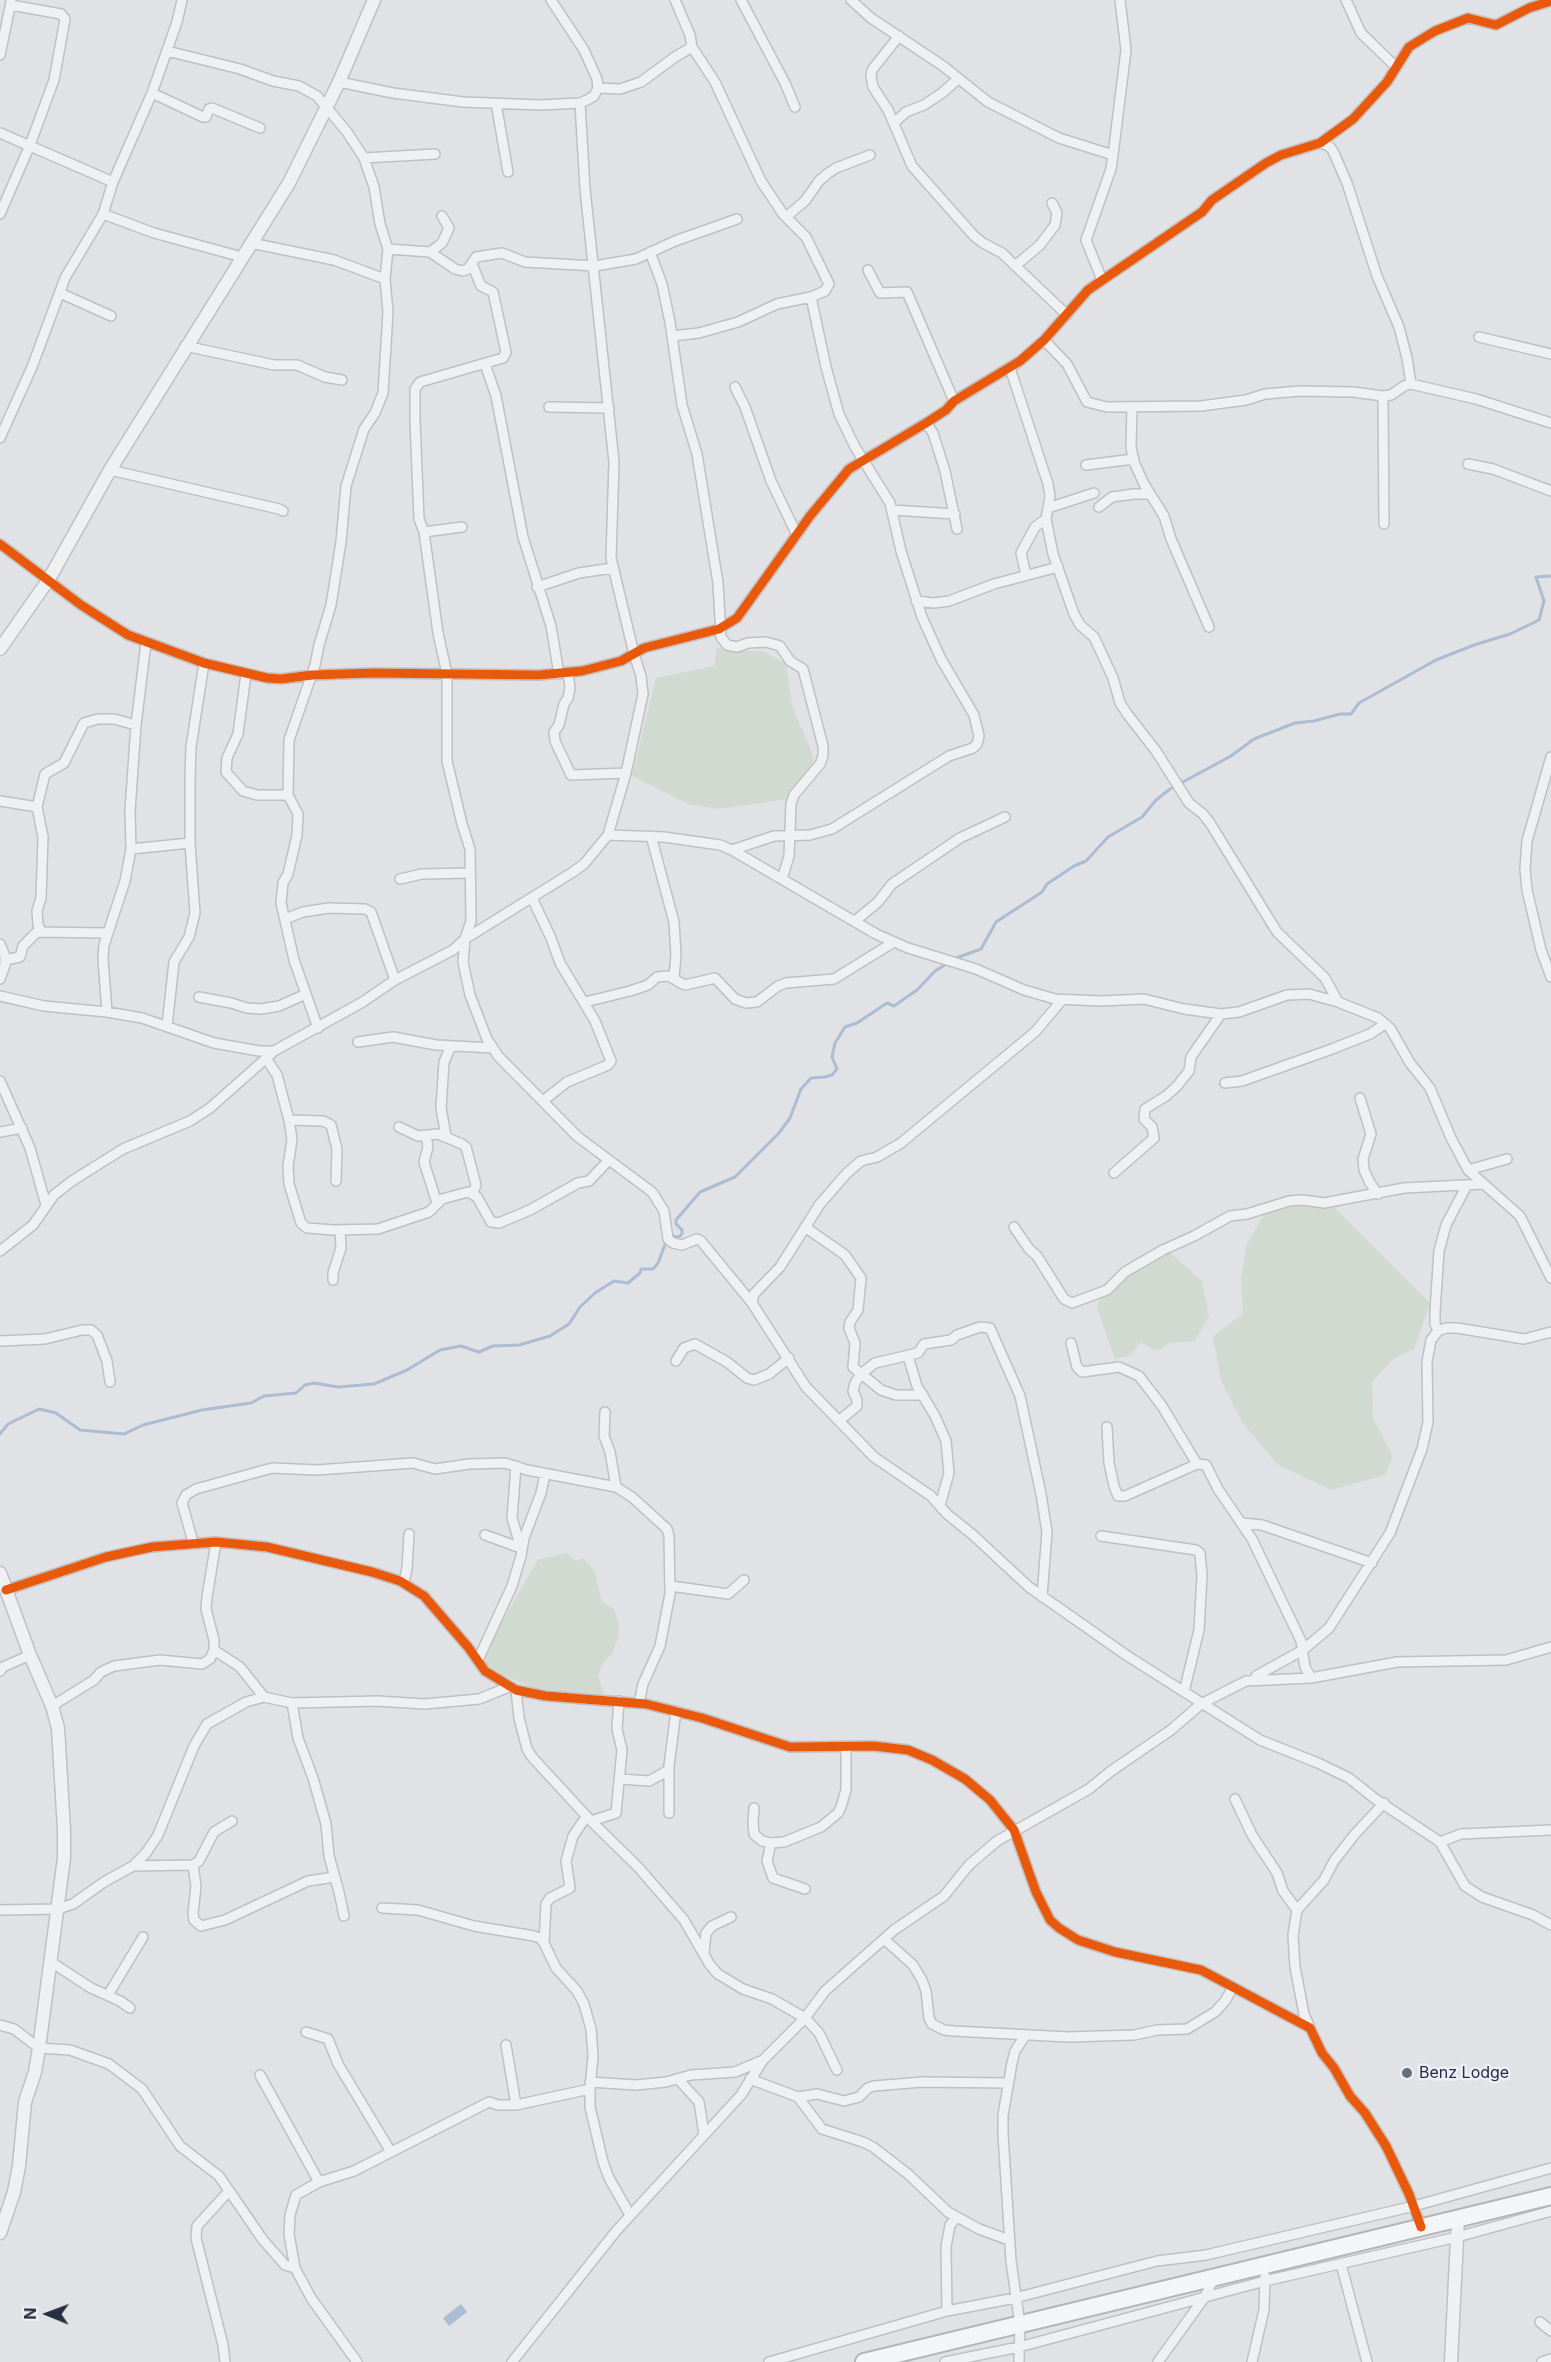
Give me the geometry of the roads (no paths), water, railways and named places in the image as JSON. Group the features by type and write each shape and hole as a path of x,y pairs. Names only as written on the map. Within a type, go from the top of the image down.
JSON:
{"highway":[{"path":"864,2362 1215,2277 1265,2273 1421,2227 1551,2196"}],"street":[{"path":"0,438 4,421 32,367 65,278 103,214 113,182 152,93 182,0"},
{"path":"0,649 49,579 110,470 185,346 289,183 339,82 374,0"},
{"path":"339,82 393,93 463,102 540,105 580,103 594,96 598,88 597,79 591,63 551,0"},
{"path":"672,336 699,333 738,322 777,304 811,297 825,291 829,284 806,237 761,182 716,82 692,47 690,35 675,0"},
{"path":"741,0 785,83 795,107"},
{"path":"851,0 871,18 943,66 988,102 1059,138 1113,154"},
{"path":"1102,280 1086,240 1111,169 1126,50 1120,0"},
{"path":"1346,0 1361,33 1395,67"},
{"path":"1523,0 1529,8"},
{"path":"0,544 107,623 146,643 204,663 246,674 281,679 312,675 373,673 516,676 564,673 604,666 644,648 719,629 737,618 810,516 849,469 926,423 946,410 954,401 1010,368 1044,340 1088,290 1202,212 1212,200 1266,163 1281,155 1320,143 1353,119 1380,91 1409,47 1435,31 1468,18 1496,25 1529,8 1551,1"},
{"path":"0,55 11,3 61,14 65,19 54,80 30,145 0,214"},
{"path":"899,36 872,70 871,76 873,87 888,110 912,166 974,236 1002,253 1067,315"},
{"path":"598,88 620,90 641,82 692,47"},
{"path":"167,51 240,69 273,81 299,86 317,96 347,132 364,158 374,187 380,224 388,249 385,279 388,312 383,393 375,414 364,429 346,486 341,542 331,605 312,675 288,740 288,795 298,814 297,835 281,892 282,911 294,960 318,1028"},
{"path":"894,123 906,112 924,105 942,93 958,79"},
{"path":"152,93 203,117 206,117 209,109 212,108 260,128"},
{"path":"496,103 508,172"},
{"path":"0,1251 33,1225 46,1205 72,1181 112,1155 190,1121 210,1108 274,1051 318,1028 395,980 453,950 465,939 584,864 608,835 626,773 643,694 641,676 613,568 610,537 614,462 598,328 595,266 585,189 580,103"},
{"path":"0,134 113,182"},
{"path":"1320,143 1329,146 1333,151 1347,183 1377,276 1399,327 1411,384"},
{"path":"364,158 435,154"},
{"path":"787,216 805,201 827,174 854,160 870,155"},
{"path":"1015,266 1040,245 1055,225 1058,213 1052,203"},
{"path":"103,214 154,232 242,257"},
{"path":"430,252 442,243 449,228 442,216"},
{"path":"388,249 430,252 455,270 463,271 468,269 476,256 502,253 525,262 595,266 636,259 737,219"},
{"path":"251,243 334,260 385,279"},
{"path":"650,252 662,284 682,405 697,454 718,583 721,637 727,645 737,647 748,643 766,642 780,646 790,661 803,669 823,746 824,756 820,764 794,795 791,804 789,856 782,879"},
{"path":"472,264 481,286 493,292 506,352 503,358 420,382 416,389 419,519 424,532 438,633 447,674 447,761 470,849 471,921 465,939 463,962 470,995 492,1048 578,1137 652,1192 664,1211 668,1239 682,1245 697,1239 701,1241 752,1303 806,1387 874,1457 931,1496 954,1521 973,1535 1042,1597 1125,1655 1260,1740 1349,1778 1374,1798 1440,1842 1465,1886 1482,1897 1551,1925"},
{"path":"868,270 880,293 907,292 954,401"},
{"path":"60,293 111,316"},
{"path":"732,849 774,836 810,835 832,830 949,756 973,748 979,736 974,715 936,649 916,601 892,510 840,414 826,367 811,297"},
{"path":"1479,337 1551,354"},
{"path":"1044,340 1067,364 1087,402 1107,407 1201,406 1246,400 1265,394 1300,391 1353,392 1383,396 1391,395 1411,384 1476,399 1551,423"},
{"path":"185,346 274,365 297,364 325,377 342,380"},
{"path":"484,364 496,396 523,537 570,688 562,716 554,732 555,741 571,775 626,773"},
{"path":"1010,368 1048,484 1050,496 1046,519 1058,567 1074,614 1080,625 1098,643 1113,678 1120,703 1156,751 1189,803 1210,823 1278,932 1325,978 1338,1002"},
{"path":"735,387 746,407 771,481 797,535"},
{"path":"1383,396 1384,524"},
{"path":"1131,406 1130,434 1134,459 1141,478 1164,516 1171,539 1209,627"},
{"path":"549,407 609,408"},
{"path":"926,423 933,433 945,471 957,529"},
{"path":"1086,465 1134,459"},
{"path":"1468,464 1493,469 1551,491"},
{"path":"110,470 279,509 283,512"},
{"path":"1048,508 1094,493"},
{"path":"1099,507 1112,498 1150,494"},
{"path":"892,510 955,514"},
{"path":"1026,575 1022,553 1035,527 1046,519"},
{"path":"424,532 462,527"},
{"path":"916,601 934,603 949,601 1026,575 1058,567"},
{"path":"537,587 579,573 613,568"},
{"path":"107,1012 103,959 108,933 125,881 131,849 130,812 136,724 146,643"},
{"path":"167,1026 174,962 189,937 195,913 190,843 191,747 204,663"},
{"path":"246,674 238,735 227,758 226,772 243,791 257,795 288,795"},
{"path":"41,931 37,911 41,898 43,837 37,807 45,774 64,763 84,723 98,719 114,719 136,724"},
{"path":"1551,756 1527,842 1524,868 1541,950 1551,977"},
{"path":"0,801 37,807"},
{"path":"855,921 878,902 892,884 960,838 1005,817"},
{"path":"608,835 651,836 707,842 732,849 894,942 968,966 1024,990 1062,1000 1144,999 1184,1009 1221,1014 1239,1012 1297,993 1315,995 1338,1002 1378,1018 1394,1035 1410,1063 1430,1088 1451,1138 1468,1170 1520,1216 1551,1278"},
{"path":"651,836 674,922 674,977 680,983 685,985 715,978 735,999 746,1003 757,1002 786,982 834,979 894,942"},
{"path":"131,849 190,843"},
{"path":"400,879 422,874 470,873"},
{"path":"531,898 560,963 599,1029 611,1061 608,1065 567,1082 544,1100"},
{"path":"285,919 303,912 329,908 365,909 370,912 395,980"},
{"path":"5,960 18,959 23,946 33,935 41,931 108,933"},
{"path":"0,944 5,960 0,979"},
{"path":"585,1002 648,985 657,977 674,977"},
{"path":"199,997 261,1009 279,1006 306,994"},
{"path":"0,996 44,1006 142,1018 214,1043 259,1051 274,1051"},
{"path":"752,1303 754,1294 780,1267 820,1204 855,1165 877,1157 900,1143 1035,1032 1062,1000"},
{"path":"1114,1173 1154,1138 1152,1127 1144,1119 1145,1109 1166,1096 1189,1071 1191,1058 1221,1014"},
{"path":"1225,1083 1242,1081 1332,1049 1370,1034 1385,1024"},
{"path":"358,1042 393,1037 451,1046 492,1048"},
{"path":"446,1136 441,1108 444,1062 451,1046"},
{"path":"266,1058 277,1075 289,1120 292,1139 288,1166 289,1184 301,1223 307,1228 378,1229 429,1212 442,1199 473,1193"},
{"path":"0,1081 22,1128 46,1205"},
{"path":"1360,1098 1371,1134 1363,1160 1364,1170 1370,1184 1378,1194"},
{"path":"289,1120 323,1121 331,1125 337,1149 336,1181"},
{"path":"399,1127 418,1136 438,1134 446,1136 466,1147 476,1185 473,1193"},
{"path":"0,1132 22,1128"},
{"path":"426,1136 428,1147 424,1162 437,1203"},
{"path":"1468,1170 1508,1159"},
{"path":"473,1193 491,1222 499,1223 530,1210 578,1183 589,1181 608,1161"},
{"path":"1014,1227 1029,1249 1037,1256 1064,1299 1072,1303 1107,1290 1125,1272 1224,1218 1303,1200 1324,1203 1404,1188 1466,1187 1483,1184"},
{"path":"1437,1331 1435,1311 1439,1251 1446,1225 1466,1187"},
{"path":"805,1227 845,1255 861,1278 858,1310 849,1328 855,1343 852,1356 853,1367 882,1390 896,1395 923,1395"},
{"path":"333,1280 341,1248 340,1230"},
{"path":"840,1420 857,1406 853,1391 861,1374 875,1363 918,1353 924,1344 951,1340 957,1335 980,1327 990,1328 1020,1396 1041,1494 1047,1532 1042,1597"},
{"path":"512,2362 630,2215 741,2095 763,2060 805,2018 825,1991 906,1921 944,1896 980,1854 1014,1830 1089,1789 1171,1730 1201,1704 1270,1670 1303,1650 1329,1628 1372,1563 1398,1516 1422,1449 1428,1422 1427,1362 1431,1340 1437,1331 1457,1328 1524,1339 1551,1332"},
{"path":"0,1341 45,1339 91,1330 97,1335 107,1361 110,1382"},
{"path":"1071,1343 1077,1367 1082,1372 1119,1367 1139,1376 1162,1406 1197,1464"},
{"path":"676,1361 684,1348 695,1344 727,1362 747,1378 754,1380 769,1374 789,1358"},
{"path":"908,1356 917,1386 946,1441 949,1473 940,1505"},
{"path":"604,1412 604,1436 610,1452 615,1487"},
{"path":"1107,1427 1109,1463 1118,1496 1125,1496 1197,1464 1206,1465 1218,1489 1242,1523 1303,1650 1305,1667 1311,1678"},
{"path":"193,1542 182,1503 186,1495 196,1489 262,1470 279,1468 317,1470 413,1463 435,1469 505,1463 544,1474 615,1487 632,1497 667,1529 669,1536 671,1586 660,1646 643,1684 639,1703"},
{"path":"478,1660 512,1586 521,1556 513,1518 516,1466"},
{"path":"521,1548 537,1507 544,1474"},
{"path":"1242,1523 1262,1525 1372,1563"},
{"path":"400,1581 405,1578 407,1568 409,1534"},
{"path":"485,1535 521,1548"},
{"path":"1101,1536 1196,1550 1200,1553 1202,1576 1198,1629 1184,1692"},
{"path":"6,1590 106,1557 152,1547 193,1542 267,1546 400,1581 424,1596 485,1671 513,1688 546,1696 639,1703 676,1711 790,1747 846,1746 908,1750 932,1760 965,1779 990,1800 1014,1830 1036,1892 1050,1920 1059,1928 1078,1940 1115,1952 1201,1970 1310,2028"},
{"path":"52,1706 94,1680 101,1672 114,1666 160,1660 202,1664 210,1659 214,1650 214,1640 206,1609 216,1542"},
{"path":"0,1573 30,1655 52,1706 58,1728 64,1830 64,1858 39,2048 35,2072 25,2102 19,2166 14,2192 0,2233"},
{"path":"671,1586 728,1594 744,1580"},
{"path":"1246,1681 1311,1678 1397,1662 1506,1660 1551,1647"},
{"path":"214,1650 240,1667 264,1697"},
{"path":"0,1671 3,1667 30,1655"},
{"path":"0,1910 58,1909 72,1904 133,1866 146,1853 158,1835 194,1746 207,1724 246,1702 264,1697 292,1703 377,1701 425,1704 479,1699 513,1688"},
{"path":"513,1688 527,1749 588,1819 638,1867 684,1920 717,1974 743,1989 772,1999 805,2018 819,2033 837,2070"},
{"path":"619,1701 616,1720 622,1750 616,1813 588,1819 573,1836 566,1861 570,1888 550,1898 546,1904 544,1943 556,1968 577,1991 584,2004 591,2029 593,2056 590,2107 603,2162 609,2178 630,2215"},
{"path":"292,1703 298,1738 313,1778 326,1824 329,1856 344,1917"},
{"path":"669,1813 669,1770 676,1711"},
{"path":"754,1808 754,1834 762,1841 784,1842 821,1827 838,1813 846,1790 846,1746"},
{"path":"620,1779 649,1781 669,1770"},
{"path":"1235,1799 1252,1835 1277,1873 1283,1891 1297,1910"},
{"path":"1384,1803 1355,1834 1334,1861 1324,1880 1297,1910 1293,1935 1295,1967 1304,2014 1322,2053 1386,2146 1414,2206 1421,2227"},
{"path":"133,1866 193,1864 199,1861 214,1832 232,1821"},
{"path":"1440,1842 1461,1834 1551,1830"},
{"path":"771,1843 767,1862 773,1878 805,1889"},
{"path":"193,1864 196,1886 193,1913 194,1920 201,1926 225,1920 308,1881 335,1877"},
{"path":"381,1908 418,1910 474,1926 534,1936 544,1943"},
{"path":"704,1955 706,1933 712,1926 731,1917"},
{"path":"108,1995 143,1937"},
{"path":"884,1939 913,1965 926,1991 929,2018 937,2027 954,2031 1025,2036 1134,2035 1157,2030 1187,2030 1215,2012 1233,1988"},
{"path":"51,1962 91,1988 130,2008"},
{"path":"0,2025 14,2029 39,2048 70,2050 109,2064 142,2089 180,2146 219,2176 263,2240 285,2265 295,2268"},
{"path":"306,2032 328,2039 338,2064 391,2152"},
{"path":"1018,2362 1020,2325 1009,2240 1003,2158 1003,2115 1015,2051 1025,2036"},
{"path":"506,2044 516,2105"},
{"path":"357,2362 311,2298 295,2268 289,2234 292,2203 296,2195 319,2182 354,2171 489,2102 498,2105 516,2105 590,2085 636,2085 691,2075 735,2072 763,2060"},
{"path":"260,2075 319,2182"},
{"path":"678,2079 699,2102 704,2133"},
{"path":"750,2079 798,2097 817,2094 844,2101 859,2097 868,2088 874,2086 922,2082 1008,2083"},
{"path":"798,2097 822,2129 873,2147 908,2174 940,2206 956,2217 1009,2240"},
{"path":"769,2362 947,2312 1015,2298 1157,2261 1206,2255 1414,2206 1551,2168"},
{"path":"225,2362 223,2345 196,2238 197,2226 229,2191"},
{"path":"945,2362 1019,2347 1204,2298 1265,2273 1341,2264 1457,2237 1551,2211"},
{"path":"947,2312 946,2247 950,2225 956,2217"},
{"path":"1451,2362 1458,2218"},
{"path":"1341,2264 1367,2362"},
{"path":"1252,2362 1264,2310 1265,2273"},
{"path":"1158,2362 1204,2298 1215,2277"},
{"path":"1540,2322 1551,2331"},
{"path":"1542,2362 1551,2359"}],"water":[{"path":"461,2304 467,2312 449,2326 443,2318"}],"waterway":[{"path":"956,958 981,949 996,922 1042,892 1047,884 1086,861 1108,837 1142,817 1156,800 1170,789 1231,756 1254,739 1295,723 1351,714 1359,703 1436,660 1510,634 1539,620 1544,601 1536,577 1551,576"},
{"path":"670,1236 679,1237 682,1234 676,1220 700,1192 735,1177 779,1133 790,1118 801,1089 811,1078 832,1075 837,1069 832,1057 835,1043 845,1027 857,1023 887,1003 894,1006 917,990 935,971 948,963"},
{"path":"0,1434 8,1424 39,1409 56,1413 80,1430 124,1434 143,1425 202,1410 251,1403 264,1396 296,1393 305,1385 314,1383 338,1387 374,1384 407,1370 440,1350 461,1346 479,1352 493,1346 519,1345 550,1336 569,1324 580,1307 595,1293 614,1281 628,1283 640,1273 641,1269 653,1269 658,1263 666,1242"}],"place":[{"name":"Benz Lodge","path":"1407,2073"}]}
